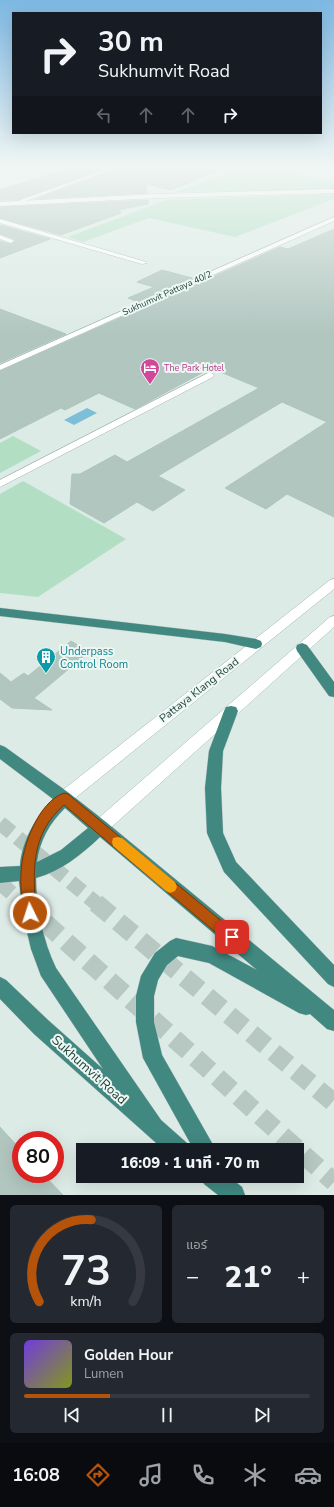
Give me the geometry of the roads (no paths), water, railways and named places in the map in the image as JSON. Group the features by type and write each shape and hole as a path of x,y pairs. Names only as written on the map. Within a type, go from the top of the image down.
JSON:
{"highway":[{"path":"0,612 225,638 256,644"},
{"path":"302,648 334,692"},
{"path":"231,711 216,751 213,788 215,833 230,867 334,978"},
{"path":"0,751 64,798 100,827 332,1021"},
{"path":"64,798 51,809 38,830 29,857 27,872 30,913 38,943 50,973 156,1130"},
{"path":"0,875 27,872 50,866 60,860 100,827"},
{"path":"202,1143 153,1058 145,1022 145,996 150,976 161,959 176,947 212,955 332,1021"},
{"name":"Sukhumvit Road","path":"0,986 28,1015 172,1143"}],"street":[{"path":"3,221 144,263"},
{"name":"Sukhumvit Pattaya 40/2","path":"0,368 330,221"},
{"path":"0,237 11,241"},
{"path":"0,484 210,375"},
{"name":"Pattaya Klang Road","path":"64,798 334,583"},
{"path":"100,827 334,620"}],"water":[{"path":"87,408 97,413 74,425 64,420"}],"tunnel":[{"path":"0,823 97,904"},
{"path":"0,883 24,904"},
{"path":"23,903 334,1182"},
{"path":"96,903 334,1103"}],"place":[{"name":"The Park Hotel","path":"150,385"},
{"name":"Underpass Control Room","path":"46,674"}]}
